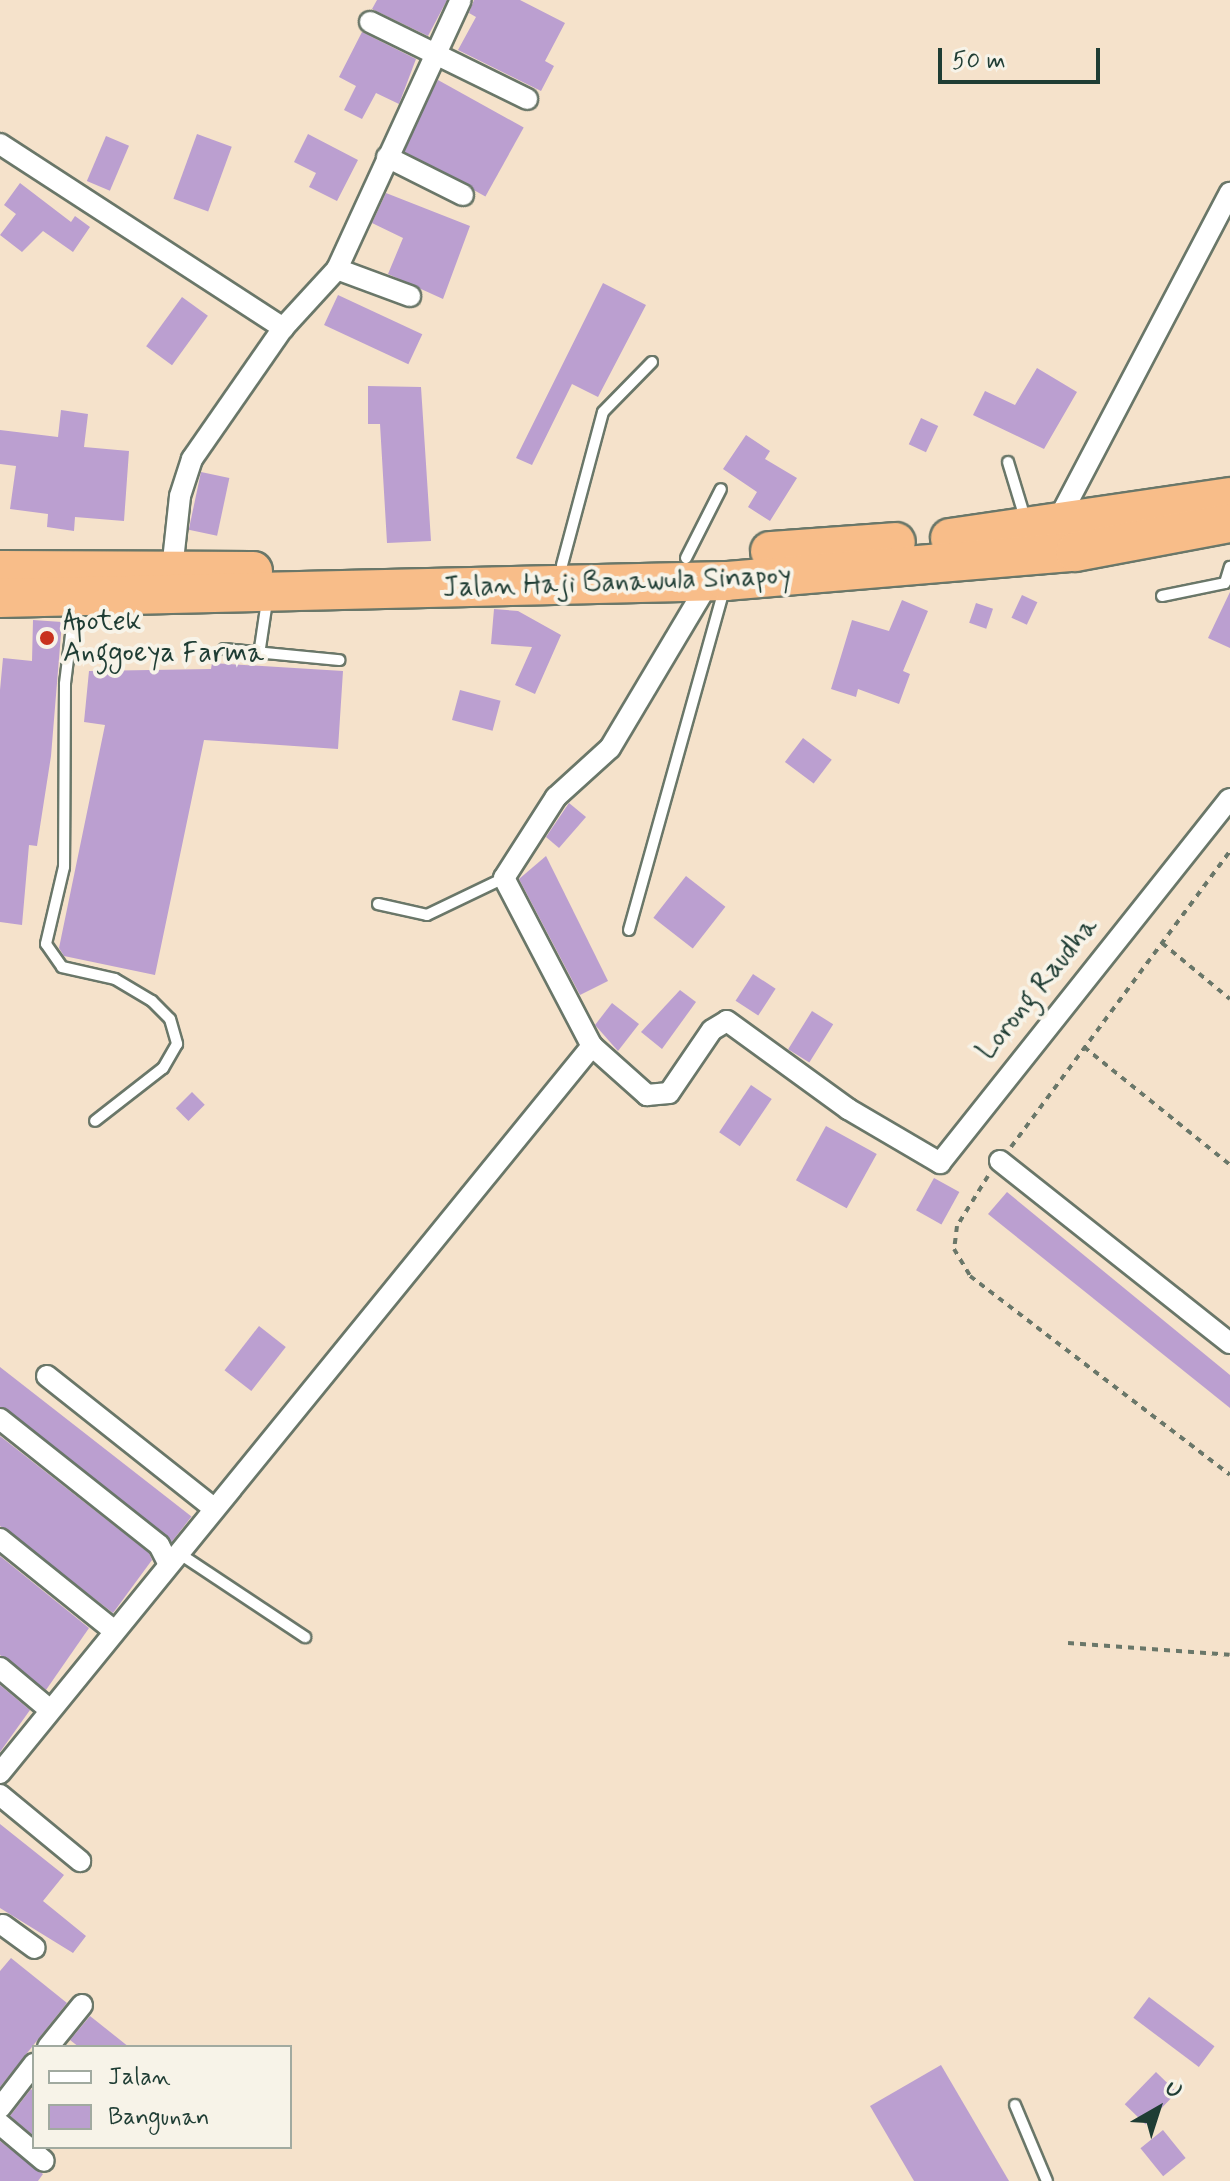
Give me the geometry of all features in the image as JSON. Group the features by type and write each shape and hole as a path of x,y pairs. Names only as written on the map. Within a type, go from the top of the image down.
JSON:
{"highway":[{"name":"Jalan Haji Banawula Sinapoy","path":"0,570 562,565 707,573 1230,497"},
{"name":"Jalan Haji Banawula Sinapoy","path":"0,598 268,595 1075,552 1230,523"}],"street":[{"path":"172,570 192,459 283,328 337,269 461,0"},
{"path":"370,22 527,99"},
{"path":"0,144 283,328"},
{"path":"387,157 463,195"},
{"path":"1042,526 1230,193"},
{"path":"337,269 410,296"},
{"path":"0,1773 171,1556 592,1046 504,878 556,797 597,764 626,726 707,573"},
{"path":"0,598 0,607"},
{"name":"Lorong Raudha","path":"592,1046 647,1095 662,1097 716,1026 733,1023 878,1127 940,1163 1230,799"},
{"path":"1000,1161 1230,1343"},
{"path":"47,1376 212,1507"},
{"path":"0,1419 171,1556"},
{"path":"0,1539 113,1630"},
{"path":"0,1668 50,1710"},
{"path":"0,1795 80,1861"},
{"path":"1,1927 35,1948"},
{"path":"58,2043 82,2005"},
{"path":"0,2108 32,2067"},
{"path":"0,2124 44,2161"}],"lane":[{"path":"562,565 603,412 652,362"},
{"path":"1008,462 1042,526"},
{"path":"629,930 707,573 721,489"},
{"path":"1162,596 1225,583 1230,567"},
{"path":"260,648 268,595"},
{"path":"76,596 65,684 64,867 46,944 62,967 115,979 152,1001 170,1019 177,1044 163,1068 95,1121"},
{"path":"224,649 260,648 339,660"},
{"path":"378,904 438,912 504,878"},
{"path":"171,1556 305,1637"},
{"path":"1015,2105 1047,2181"}],"path":[{"path":"1230,851 1000,1161 957,1226 954,1249 970,1276 1230,1475"},
{"path":"1162,943 1230,999"},
{"path":"1084,1047 1230,1165"},
{"path":"1068,1643 1230,1655"}],"building":[{"path":"377,0 447,0 428,36 372,9"},
{"path":"474,0 520,0 565,23 545,61 554,66 541,91 458,50 476,17 469,13"},
{"path":"362,32 416,59 399,104 376,93 362,119 344,110 356,86 339,77"},
{"path":"438,80 524,128 485,197 400,149"},
{"path":"197,134 232,147 208,211 173,199"},
{"path":"308,134 358,160 337,201 309,187 316,173 294,162"},
{"path":"106,136 129,146 110,191 87,181"},
{"path":"20,183 71,222 75,216 90,227 73,252 43,231 22,252 0,235 16,214 4,205"},
{"path":"386,193 470,226 443,299 388,274 403,238 372,223"},
{"path":"603,283 646,305 598,397 572,384 532,465 516,458"},
{"path":"338,295 422,334 408,364 324,325"},
{"path":"182,297 208,316 172,365 146,346"},
{"path":"1037,368 1077,392 1044,449 973,415 985,391 1015,405"},
{"path":"368,386 421,387 431,541 387,543 380,424 368,424"},
{"path":"61,410 88,414 84,447 129,451 124,521 75,517 74,531 47,527 48,514 10,509 16,466 0,464 0,430 58,437"},
{"path":"921,418 938,426 926,452 909,444"},
{"path":"746,435 770,451 765,459 797,478 770,521 748,507 757,492 723,469"},
{"path":"201,472 229,478 217,536 189,530"},
{"path":"1230,592 1230,648 1208,638"},
{"path":"1022,595 1037,602 1027,625 1011,618"},
{"path":"902,600 928,611 903,671 910,674 899,704 858,689 856,697 831,689 852,620 889,631"},
{"path":"976,603 993,609 986,629 969,623"},
{"path":"494,609 518,611 561,635 535,694 515,685 532,647 491,644"},
{"path":"33,620 62,622 51,756 37,846 29,845 22,925 0,922 0,690 3,658 32,661"},
{"path":"212,663 343,671 338,749 204,740 155,975 64,956 59,948 105,725 84,722 89,671 211,669"},
{"path":"460,690 501,701 493,731 452,720"},
{"path":"803,738 832,760 814,784 785,762"},
{"path":"569,803 586,817 559,848 546,837"},
{"path":"546,856 608,981 580,995 519,879"},
{"path":"686,876 725,907 693,949 653,918"},
{"path":"753,974 776,989 758,1016 736,1001"},
{"path":"680,990 696,1002 662,1049 641,1032"},
{"path":"612,1003 639,1024 618,1051 595,1025"},
{"path":"812,1011 833,1024 809,1062 788,1049"},
{"path":"751,1085 772,1099 740,1146 719,1132"},
{"path":"192,1092 205,1105 188,1121 176,1108"},
{"path":"826,1126 877,1154 847,1208 796,1180"},
{"path":"934,1178 959,1192 941,1224 916,1210"},
{"path":"1007,1192 1230,1375 1230,1408 988,1214"},
{"path":"259,1326 286,1347 251,1391 225,1370"},
{"path":"0,1367 191,1517 167,1547 0,1416"},
{"path":"0,1436 149,1553 152,1560 113,1613 0,1526"},
{"path":"0,1556 89,1628 46,1690 0,1655"},
{"path":"0,1685 30,1710 0,1752"},
{"path":"0,1824 64,1875 43,1901 86,1936 73,1953 0,1908"},
{"path":"11,1958 67,2003 0,2087 0,1971"},
{"path":"1149,1997 1214,2046 1199,2067 1133,2018"},
{"path":"90,2016 126,2045 76,2045 70,2040"},
{"path":"941,2065 1009,2181 914,2181 870,2106"},
{"path":"1156,2072 1177,2092 1146,2125 1125,2104"},
{"path":"31,2089 32,2134 10,2116"},
{"path":"1163,2130 1186,2158 1163,2176 1140,2148"},
{"path":"0,2141 43,2174 38,2181 0,2181"}],"place":[{"name":"Apotek Anggoeya Farma","path":"47,638"}]}
